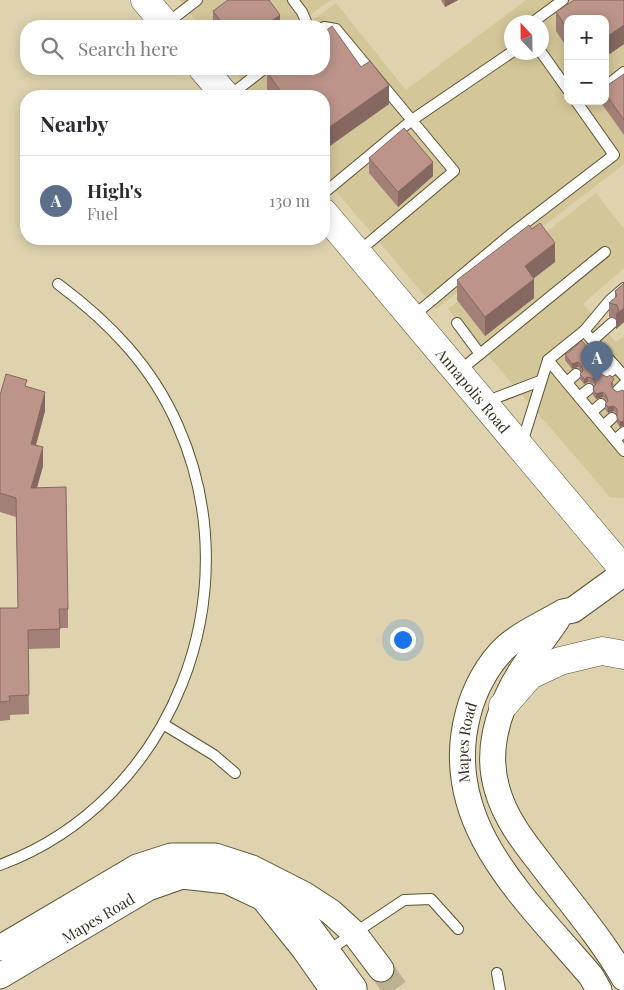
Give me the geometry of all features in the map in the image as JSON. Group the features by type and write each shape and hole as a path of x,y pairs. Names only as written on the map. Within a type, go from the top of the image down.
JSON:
{"main road":[{"path":"145,0 162,20"},
{"path":"208,75 222,90"},
{"name":"Annapolis Road","path":"330,220 624,572"},
{"path":"503,706 530,675 560,661 602,651 624,655"}],"street":[{"name":"Mapes Road","path":"599,990 591,976 496,863 478,830 467,801 461,757 463,730 473,694 488,670 508,646 563,612 573,610 624,572"},
{"name":"Mapes Road","path":"563,612 522,670 503,706 494,737 493,761 496,788 504,810 521,838 624,978"},
{"name":"Mapes Road","path":"0,948 137,867 171,856 215,856 252,868 284,886 306,895 331,912 334,947 359,982"},
{"name":"Mapes Road","path":"0,976 148,888 182,876 227,881 263,898 334,947 359,982"}],"lane":[{"path":"172,20 197,0"},
{"path":"293,0 305,20"},
{"path":"543,15 563,0"},
{"path":"330,28 336,29 454,171 358,253"},
{"path":"330,188 412,120 504,57"},
{"path":"547,60 564,84"},
{"path":"609,84 624,72"},
{"path":"235,90 256,75"},
{"path":"411,317 511,234 614,155 581,105"},
{"path":"458,373 605,252"},
{"path":"0,865 52,839 90,811 128,773 163,724 190,664 206,596 207,541 198,482 178,426 153,379 111,328 58,284"},
{"path":"520,448 548,360 584,331 610,300 624,288"},
{"path":"457,323 480,354"},
{"path":"593,340 612,323"},
{"path":"584,331 624,376"},
{"path":"594,360 603,353"},
{"path":"548,360 624,451"},
{"path":"606,375 616,367"},
{"path":"567,382 576,374"},
{"path":"483,403 540,381"},
{"path":"579,397 588,389"},
{"path":"592,412 601,404"},
{"path":"603,426 612,418"},
{"path":"615,440 624,432"},
{"path":"163,724 214,754 235,773"},
{"path":"334,947 404,900 430,899 458,929"},
{"path":"497,974 500,990"}],"shaded area":[{"path":"179,0 331,0 303,20 195,20"},
{"path":"526,0 624,0 624,164 436,309 330,184 330,90 250,90 238,76 330,75 330,20 313,20 336,3 406,90 504,16 504,60 549,60 549,15 506,15"},
{"path":"596,193 624,229 624,268 583,304 616,342 624,336 624,498 610,497 448,309"}],"building":[{"path":"228,0 269,0 280,15 273,20 220,20 213,11"},
{"path":"574,0 624,0 624,25 609,35 609,15 564,15 564,24 556,12"},
{"path":"332,26 361,67 370,61 389,85 330,127 330,90 280,90 269,75 330,75 330,28"},
{"path":"624,74 624,120 609,99 609,84"},
{"path":"404,128 433,162 398,192 369,158"},
{"path":"540,223 555,243 525,266 534,279 485,317 457,280 529,225 532,229"},
{"path":"624,283 624,308 616,315 619,311 617,305 609,303 617,296 615,291"},
{"path":"582,341 602,364 599,370 601,374 607,377 610,375 614,379 611,384 613,389 617,392 623,390 624,421 620,422 617,418 617,409 614,406 608,407 605,404 608,401 603,392 596,394 593,389 596,383 594,379 588,377 584,379 580,374 583,371 581,365 578,362 572,364 565,355"},
{"path":"6,374 27,380 25,386 45,392 31,444 43,447 31,488 66,487 68,609 59,609 60,629 28,630 29,695 9,696 10,701 0,702 0,608 18,608 16,498 0,493 0,395"}],"tunnel":[{"path":"381,969 396,990"}],"place":[{"name":"High's","path":"597,382"}]}
